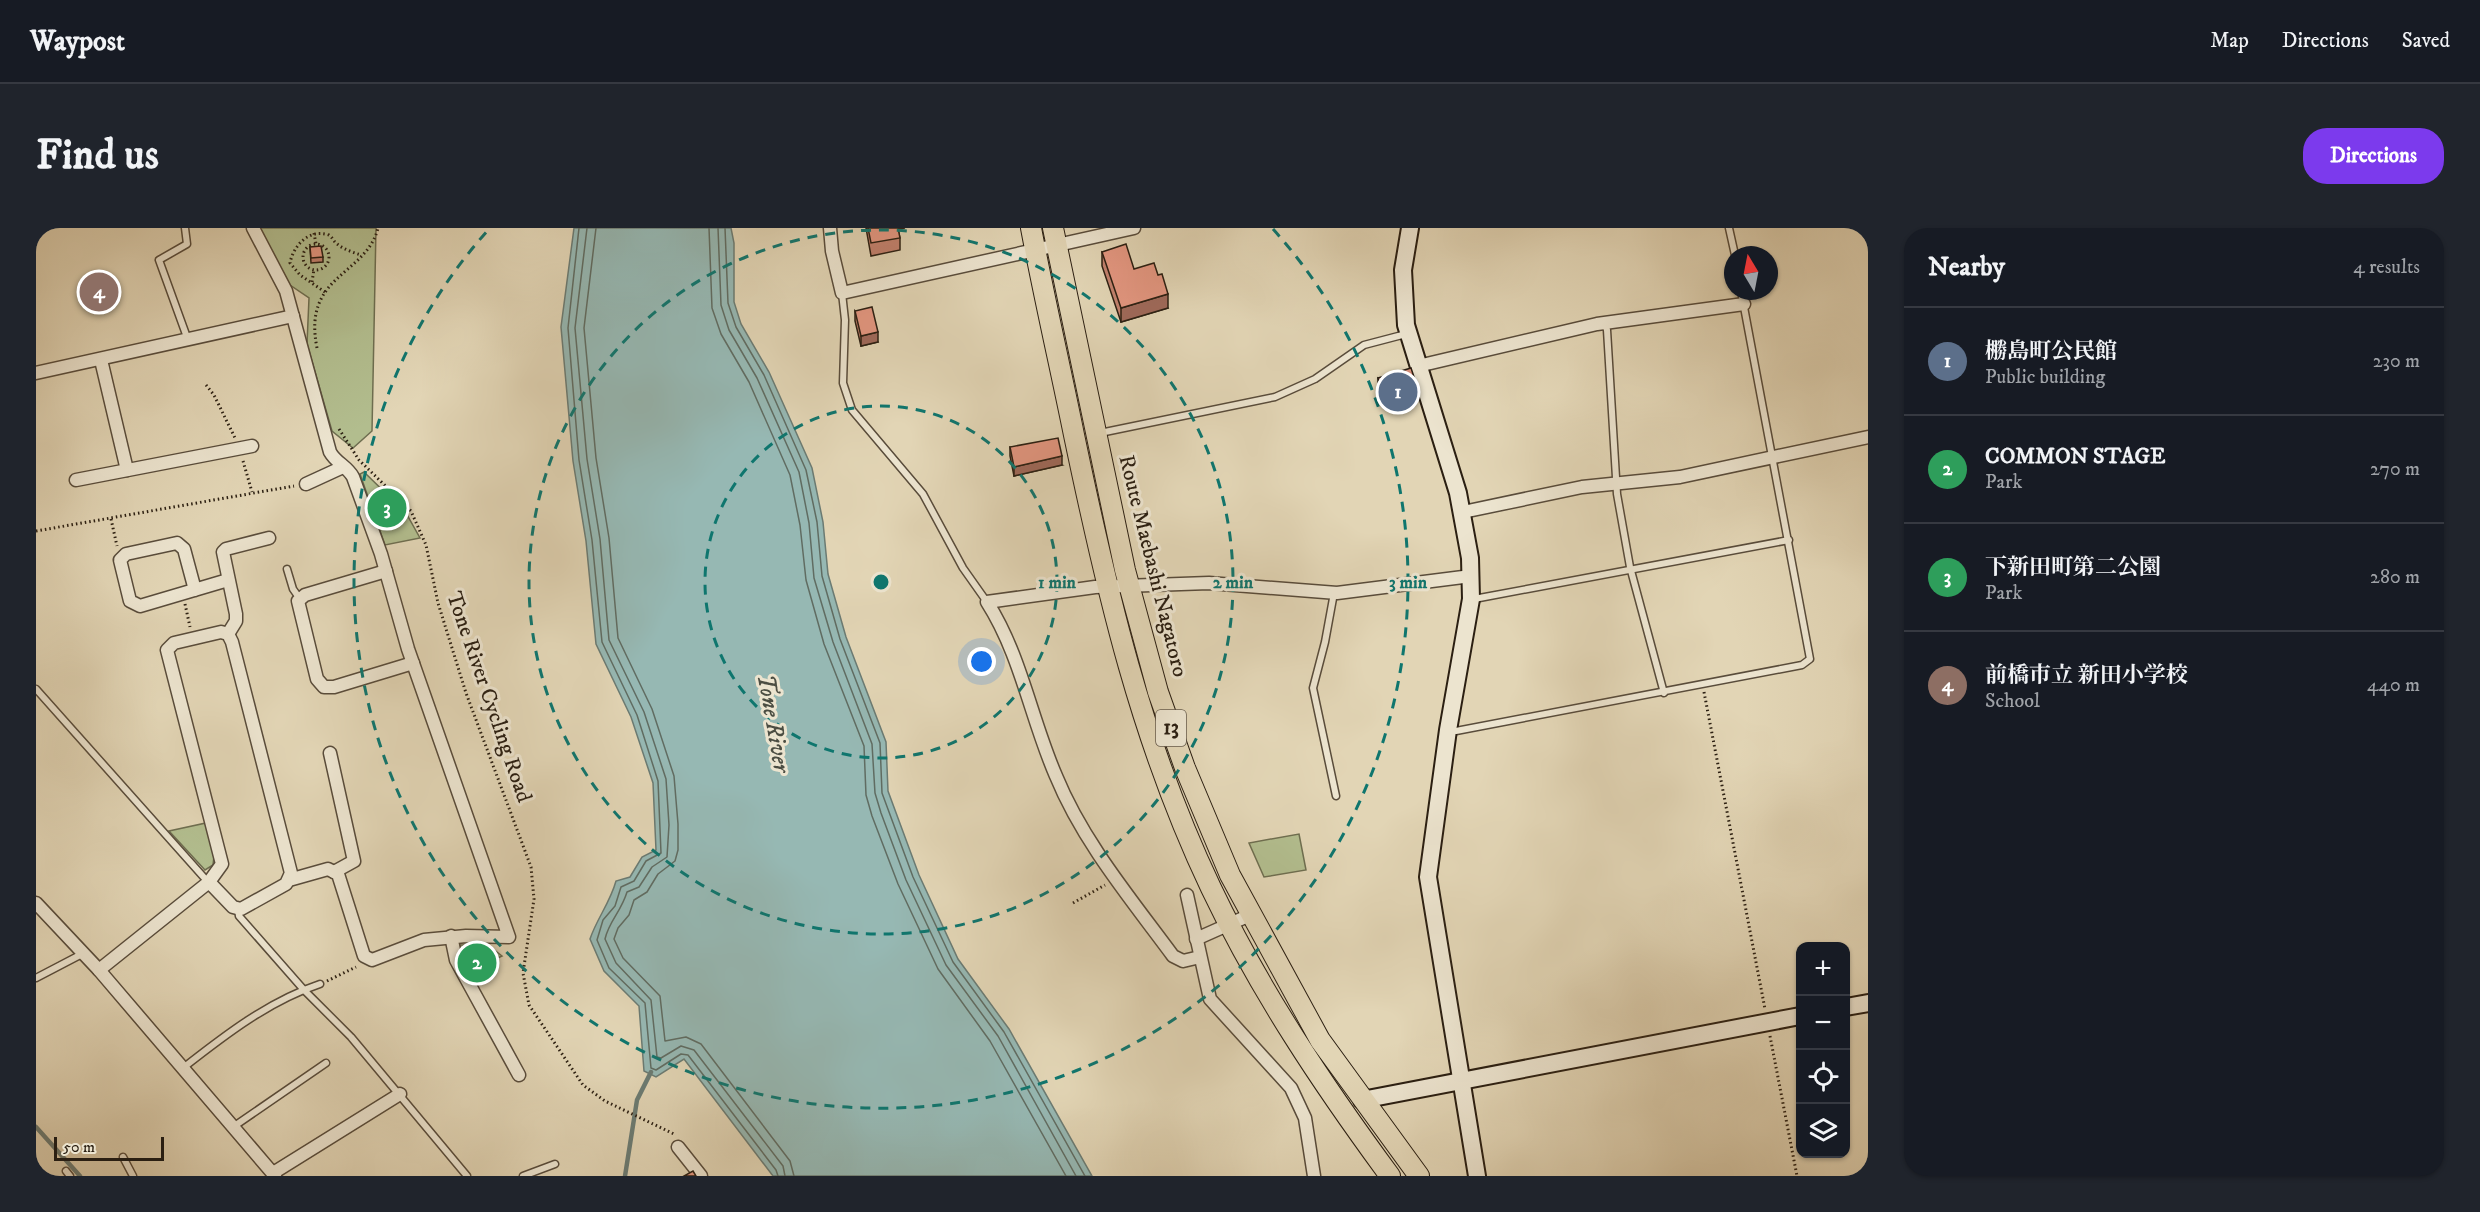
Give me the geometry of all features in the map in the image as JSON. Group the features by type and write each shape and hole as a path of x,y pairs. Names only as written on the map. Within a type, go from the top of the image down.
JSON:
{"main road":[{"name":"Route Maebashi Nagatoro","path":"1031,228 1106,587 1152,743 1193,847 1230,925 1278,1013 1327,1090 1390,1176"},
{"name":"Route Maebashi Nagatoro","path":"1055,237 1129,586 1174,737 1230,875 1250,915 1320,1040 1419,1176"}],"street":[{"path":"209,882 238,908 245,908 289,880 328,869 338,873 364,956 372,960 424,940 451,936 509,937 413,663 386,571 352,477 334,460 330,452 286,291 253,228"},
{"path":"830,228 832,251 842,293 1035,251 1055,237 1134,228"},
{"path":"1410,228 1402,287 1408,333 1463,512 1471,576 1471,599 1448,730 1428,877 1477,1176"},
{"path":"1418,366 1604,323 1744,304"},
{"path":"36,373 293,316"},
{"path":"101,360 127,470"},
{"path":"1463,512 1563,490 1680,477 1868,437"},
{"path":"76,480 246,447"},
{"path":"306,484 343,467"},
{"path":"269,538 226,549 223,557 236,621 228,634 291,873 289,880"},
{"path":"189,591 184,549 177,543 126,554 120,560 130,601 140,606 228,580"},
{"path":"386,571 300,599 298,605 317,679 324,687 334,687 413,663"},
{"path":"1200,957 1183,961 1173,956 1116,878 1063,792 1043,744 1016,659 987,603 1106,587 1209,583 1334,593 1471,576"},
{"path":"99,970 209,882 222,864 167,650 174,643 193,638 217,632 228,634"},
{"path":"330,753 354,861 334,872"},
{"path":"1187,895 1213,1006 1291,1088 1305,1118 1314,1176"},
{"path":"36,903 99,970 274,1174 400,1094"},
{"path":"1196,939 1250,915"},
{"path":"451,936 456,960 519,1075"},
{"path":"1850,1006 1868,1003"},
{"path":"1362,1100 1461,1079 1796,1017"},
{"path":"678,1147 700,1176"}],"lane":[{"path":"185,228 188,241 184,247 159,260 188,340"},
{"path":"1730,228 1733,246"},
{"path":"842,293 846,320 843,383 852,410 923,494 963,568 987,603"},
{"path":"1448,730 1456,731 1702,686 1802,665 1810,659 1743,300"},
{"path":"1604,323 1607,330 1616,484 1631,571 1664,693"},
{"path":"1096,434 1275,397 1315,379 1364,345 1408,333"},
{"path":"1471,599 1789,540"},
{"path":"287,569 293,589 300,599"},
{"path":"1334,593 1313,688 1336,796"},
{"path":"36,689 209,882"},
{"path":"238,908 239,916 304,990 351,1037 466,1176"},
{"path":"36,978 82,954"},
{"path":"183,1069 258,1014 320,984"},
{"path":"233,1127 326,1063"},
{"path":"123,1157 132,1176"},
{"path":"523,1176 555,1164"}],"path":[{"path":"318,356 315,320 325,292 337,276 362,255 376,237 378,228"},
{"path":"314,233 316,244"},
{"path":"325,292 290,263 297,242 307,234 329,235 344,249 362,255"},
{"path":"316,244 327,249 329,257 326,265 314,269 307,265 303,258 308,247 316,244"},
{"path":"312,283 314,269"},
{"path":"206,385 246,447 253,493"},
{"name":"Tone River Cycling Road","path":"335,419 341,434 359,460 405,503 423,534 441,613 466,693 531,867 534,899 524,963 525,995 534,1015 577,1076 605,1101 663,1128"},
{"path":"36,531 306,484"},
{"path":"111,519 120,560"},
{"path":"189,591 193,638"},
{"path":"1702,686 1797,1176"},
{"path":"1073,903 1116,878"},
{"path":"320,984 372,960"}],"green space":[{"path":"259,228 376,228 372,431 353,448 332,431 307,344 309,298 290,285"},
{"path":"364,472 406,513 420,538 385,545 360,474"},
{"path":"206,823 214,856 213,865 205,870 169,831"},
{"path":"1299,834 1306,870 1264,877 1249,843"},
{"path":"459,945 488,945 502,956 470,971"}],"water":[{"name":"Tone River","path":"574,228 731,228 734,243 734,302 741,324 769,372 812,468 823,522 828,574 846,637 886,742 888,791 919,875 958,959 1009,1029 1092,1176 773,1176 684,1059 656,1077 644,1071 639,1006 604,971 590,939 616,881 630,877 642,857 656,850 653,783 631,717 596,644 586,541 573,461 561,327"}],"building":[{"path":"868,228 898,228 900,238 871,243"},
{"path":"1126,244 1134,269 1154,263 1158,275 1162,274 1168,294 1121,308 1102,252"},
{"path":"321,246 323,257 311,258 310,247"},
{"path":"872,307 878,332 861,336 855,311"},
{"path":"1411,368 1417,386 1384,396 1378,378"},
{"path":"1058,438 1062,456 1014,467 1010,447"},
{"path":"693,1171 696,1176 684,1176"}],"waterway":[{"path":"625,1176 637,1100 651,1072"},
{"path":"36,1127 80,1176"}],"place":[{"name":"前橋市立 新田小学校","path":"99,292"},
{"name":"橳島町公民館","path":"1398,392"},
{"name":"下新田町第二公園","path":"387,508"},
{"name":"COMMON STAGE","path":"477,963"}]}
